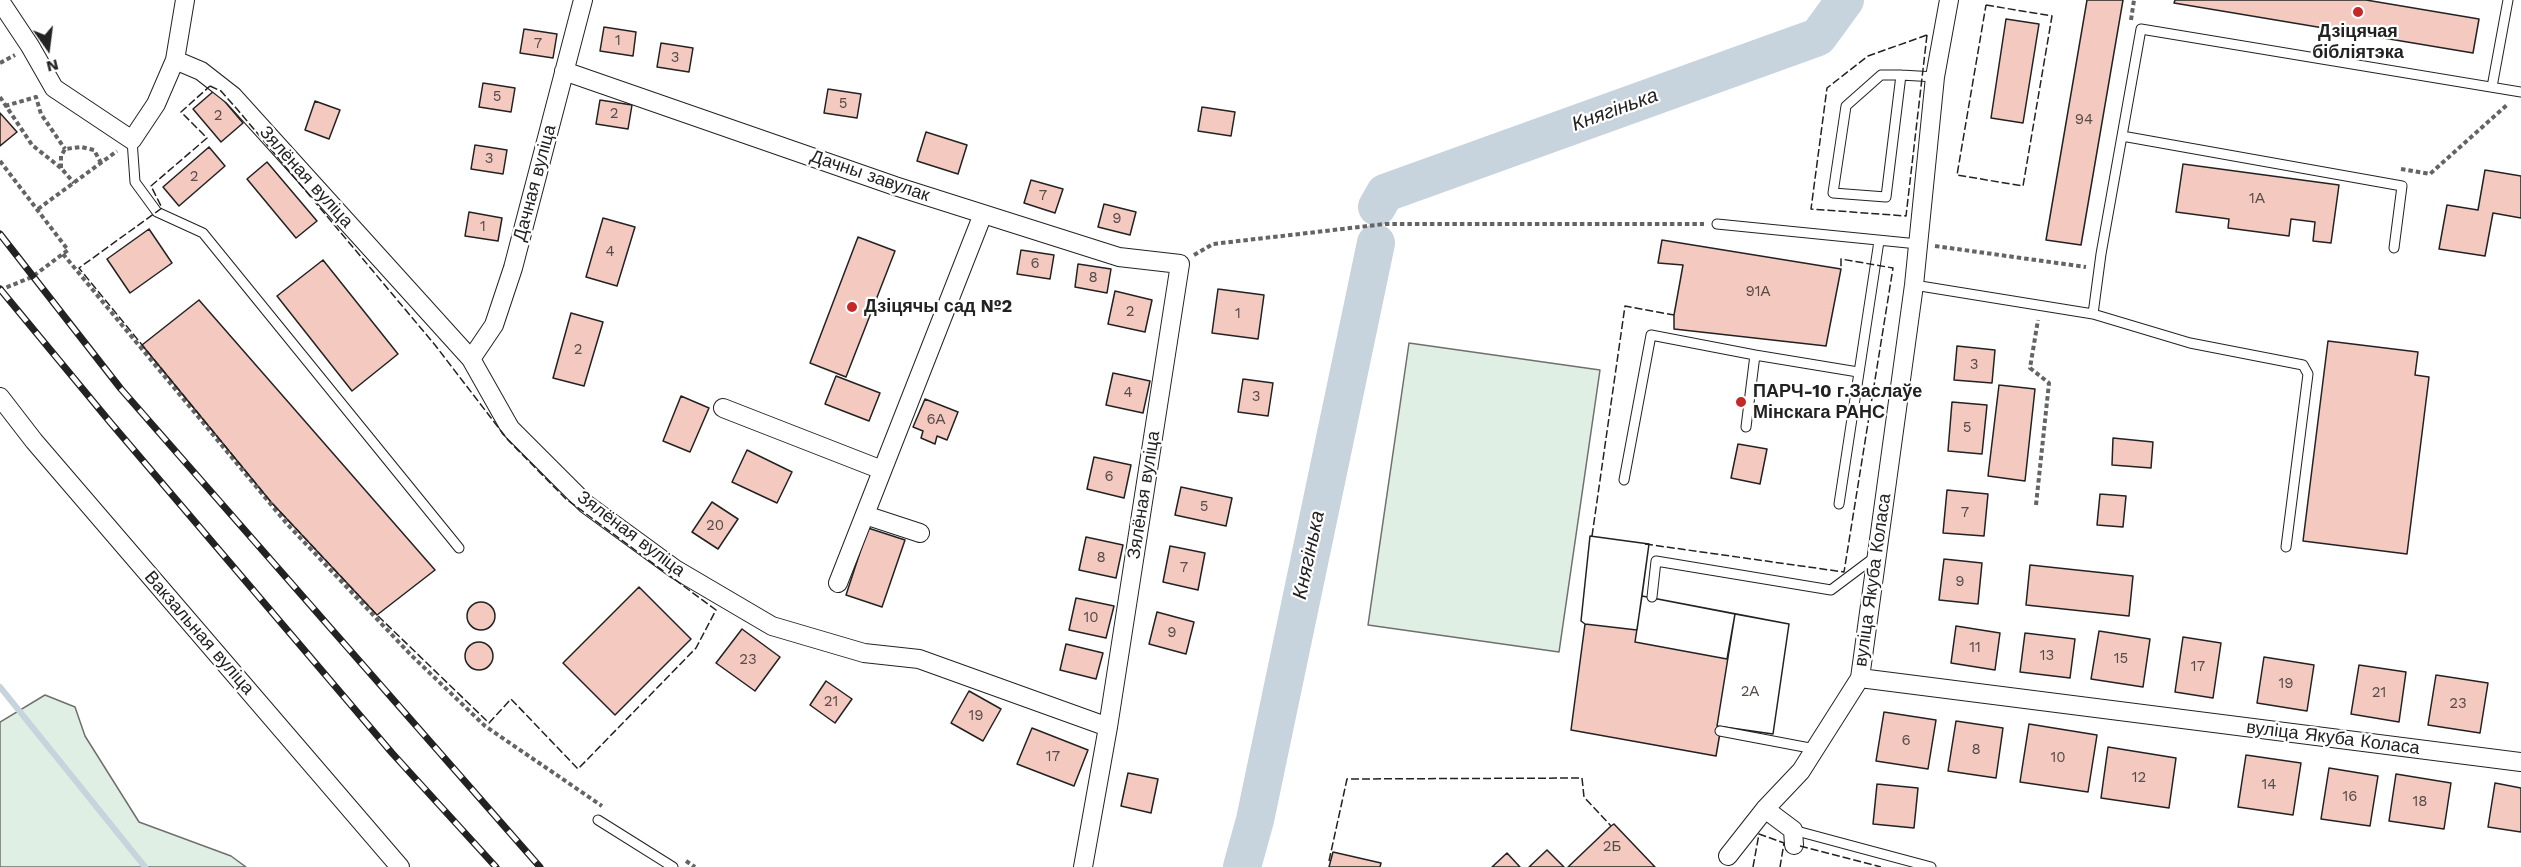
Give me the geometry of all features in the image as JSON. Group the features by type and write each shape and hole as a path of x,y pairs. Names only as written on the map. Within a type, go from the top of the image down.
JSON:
{"street":[{"path":"0,1 54,88 132,140 156,104 175,60 185,0"},
{"name":"Дачная вуліца","path":"471,359 494,325 513,268 583,0"},
{"name":"вуліца Якуба Коласа","path":"1949,0 1935,77 1914,285 1860,678 2521,762"},
{"name":"Зялёная вуліца","path":"175,60 201,70 233,96 471,359 510,428 586,504 675,569 772,626 864,653 919,659 1108,727"},
{"name":"Дачны завулак","path":"564,71 895,186 983,214 1119,256 1180,264"},
{"path":"838,583 983,214"},
{"name":"Зялёная вуліца","path":"1083,867 1108,727 1180,264"},
{"name":"Вакзальная вуліца","path":"0,397 34,441 400,867"},
{"path":"723,408 882,470"},
{"path":"865,515 920,533"},
{"path":"1728,856 1765,809 1801,771 1860,678"},
{"path":"1765,809 1794,838"}],"lane":[{"path":"2492,87 2508,0"},
{"path":"2092,314 2140,29 2516,91"},
{"path":"1901,75 1886,197 1833,193 1846,106 1881,75 1901,75 1935,77"},
{"path":"2122,136 2402,186 2394,248"},
{"path":"132,140 135,182 157,212 203,233 459,548"},
{"path":"1717,224 1918,244"},
{"path":"1839,504 1879,241"},
{"path":"1914,285 2092,314 2190,344 2303,365 2307,374 2286,547"},
{"path":"1624,480 1651,335 1858,372"},
{"path":"1746,427 1755,355"},
{"path":"1652,597 1656,561 1831,590 1877,555"},
{"path":"1720,731 1815,749"},
{"path":"598,820 673,867"},
{"path":"1794,838 1930,867"}],"path":[{"path":"2394,168 2430,174 2509,103 2516,91"},
{"path":"0,97 32,145 61,168 74,183"},
{"path":"4,106 36,97 41,114 65,149"},
{"path":"38,209 132,140"},
{"path":"65,149 81,147 94,150 101,163"},
{"path":"61,168 61,156 65,149"},
{"path":"0,162 68,250 32,277 0,290"},
{"path":"1180,264 1213,244 1385,224 1717,224"},
{"path":"1918,244 2089,268 2091,260"},
{"path":"63,254 288,525 388,631 485,726 606,808"},
{"path":"2036,505 2049,382 2030,368 2040,307"},
{"path":"685,861 695,867"}],"green space":[{"path":"1409,343 1600,370 1559,652 1368,625"},
{"path":"45,695 75,707 85,736 139,822 231,856 246,867 0,867 0,722"}],"building":[{"path":"2087,0 2123,0 2081,245 2046,240"},
{"path":"2175,0 2366,0 2479,19 2473,53 2174,3"},
{"path":"2006,19 2039,24 2023,123 1991,118"},
{"path":"604,27 636,32 633,56 600,51"},
{"path":"524,29 557,34 553,58 520,53"},
{"path":"661,43 693,48 689,72 657,67"},
{"path":"483,83 515,88 511,112 479,107"},
{"path":"828,89 861,94 857,118 824,113"},
{"path":"215,90 243,123 221,142 193,109"},
{"path":"600,100 632,105 628,129 596,124"},
{"path":"315,101 340,110 329,139 305,130"},
{"path":"1202,107 1235,112 1231,136 1198,131"},
{"path":"0,113 17,132 0,146"},
{"path":"926,132 967,145 958,174 917,161"},
{"path":"475,145 507,150 503,174 471,169"},
{"path":"209,147 225,166 179,206 163,187"},
{"path":"267,162 317,221 296,238 247,179"},
{"path":"2183,164 2339,185 2331,243 2313,241 2315,222 2291,219 2289,236 2228,228 2229,219 2176,212"},
{"path":"2485,170 2521,176 2521,218 2493,213 2485,256 2439,249 2447,205 2478,210"},
{"path":"1031,180 1063,189 1055,213 1024,203"},
{"path":"1104,204 1136,212 1130,235 1098,227"},
{"path":"469,212 502,218 498,241 465,236"},
{"path":"603,218 635,227 617,286 586,277"},
{"path":"149,229 172,263 130,293 107,259"},
{"name":"Дзіцячы сад №2","path":"858,237 895,251 846,377 810,363"},
{"path":"1662,240 1841,269 1826,346 1674,329 1674,315 1683,265 1658,263"},
{"path":"1021,250 1054,255 1050,279 1017,274"},
{"path":"323,260 398,354 352,391 277,296"},
{"path":"1078,264 1111,269 1107,293 1075,287"},
{"path":"1218,289 1264,295 1258,339 1212,333"},
{"path":"1115,291 1152,300 1145,332 1108,324"},
{"path":"199,300 435,570 377,615 271,502 142,345"},
{"path":"571,313 603,322 584,386 553,378"},
{"path":"2328,341 2418,352 2415,375 2429,377 2407,554 2303,541"},
{"path":"1957,346 1995,350 1992,383 1954,380"},
{"path":"1113,373 1150,381 1143,413 1106,405"},
{"path":"836,376 880,393 869,421 825,404"},
{"path":"1243,379 1273,383 1268,416 1238,412"},
{"path":"1999,385 2035,389 2025,481 1988,476"},
{"path":"681,396 709,408 690,452 663,441"},
{"path":"925,399 958,412 947,440 937,436 935,444 921,438 923,431 913,427"},
{"path":"1952,402 1987,405 1982,454 1948,451"},
{"path":"2113,438 2153,442 2151,468 2112,465"},
{"path":"1738,444 1767,449 1760,484 1731,478"},
{"path":"747,450 792,472 777,503 732,482"},
{"path":"1094,457 1131,465 1124,498 1087,489"},
{"path":"1181,487 1232,498 1226,526 1175,515"},
{"path":"1947,490 1988,494 1984,536 1943,533"},
{"path":"2100,494 2126,496 2123,527 2097,525"},
{"path":"712,502 738,519 718,549 692,532"},
{"path":"868,528 905,540 882,607 846,595"},
{"path":"1590,536 1649,544 1637,630 1585,624 1581,621"},
{"path":"1590,536 1649,544 1642,596 1789,624 1773,734 1721,727 1716,756 1571,730 1585,624 1581,621"},
{"path":"1086,537 1123,545 1116,578 1079,570"},
{"path":"1170,546 1205,553 1198,590 1163,582"},
{"path":"1944,559 1982,563 1978,604 1939,600"},
{"path":"2030,565 2133,576 2129,616 2026,605"},
{"path":"639,587 691,639 615,715 563,663"},
{"path":"1642,596 1735,614 1727,659 1635,642"},
{"path":"1076,598 1114,606 1106,638 1069,630"},
{"path":"481,602 491,606 495,616 491,626 481,630 471,626 467,616 471,606"},
{"path":"1157,612 1194,622 1186,654 1149,644"},
{"path":"1735,614 1789,624 1773,734 1717,726"},
{"path":"1956,626 2000,633 1995,670 1951,663"},
{"path":"742,629 780,657 755,691 716,663"},
{"path":"2099,631 2150,639 2143,687 2091,679"},
{"path":"2025,633 2075,639 2070,678 2020,672"},
{"path":"2183,637 2221,643 2213,698 2175,692"},
{"path":"479,642 489,646 493,656 489,666 479,670 469,666 465,656 469,646"},
{"path":"1066,644 1103,653 1096,679 1060,670"},
{"path":"2264,657 2314,665 2307,711 2257,703"},
{"path":"2359,665 2406,672 2399,722 2351,714"},
{"path":"2436,675 2488,683 2480,733 2428,725"},
{"path":"826,681 852,699 835,723 810,705"},
{"path":"969,691 1001,709 983,741 951,723"},
{"path":"1884,712 1936,720 1928,769 1876,761"},
{"path":"1956,721 2003,728 1996,778 1948,771"},
{"path":"2029,724 2097,735 2088,792 2020,782"},
{"path":"1032,728 1088,750 1074,786 1017,764"},
{"path":"2108,747 2176,758 2169,808 2101,798"},
{"path":"2246,755 2301,763 2293,815 2238,807"},
{"path":"2329,768 2378,776 2370,826 2321,819"},
{"path":"1128,773 1158,779 1151,813 1121,806"},
{"path":"2396,774 2451,783 2444,829 2389,821"},
{"path":"2495,783 2521,788 2521,832 2488,827"},
{"path":"1877,784 1918,788 1914,828 1873,824"},
{"path":"1614,824 1655,867 1568,867 1611,826"},
{"path":"1547,850 1564,867 1529,867"},
{"path":"1333,852 1381,863 1380,867 1329,867"},
{"path":"1507,853 1520,867 1492,867"}],"waterway":[{"name":"Княгінька","path":"1377,207 1385,193 1818,37 1845,0"},
{"name":"Княгінька","path":"1242,867 1255,820 1376,243"},
{"path":"0,687 145,867"}],"railway":[{"path":"0,234 121,389 540,867"},
{"path":"0,289 110,422 392,753 496,867"}],"fence":[{"path":"1986,5 2052,16 2023,186 1957,175 1986,5"},
{"path":"1927,35 1906,216 1811,209 1827,88 1868,56 1927,35"},
{"path":"210,86 221,91 237,109 435,345 508,440 566,499 716,610 696,648 578,769 511,699 489,723 377,615 271,502 79,268 162,208 151,186 207,138 181,112 210,86"},
{"path":"1645,544 1844,572 1893,268 1841,259 1841,269"},
{"path":"1592,536 1625,306 1674,315"},
{"path":"1329,861 1347,779 1582,778 1584,797 1611,826"},
{"path":"1753,867 1759,834 1784,843 1780,867"},
{"path":"1800,846 1881,867"}],"place":[{"name":"Дзіцячая бібліятэка","path":"2358,12"},
{"name":"Дзіцячы сад №2","path":"852,307"},
{"name":"ПАРЧ-10 г.Заслаўе Мінскага РАНС","path":"1741,402"}]}
